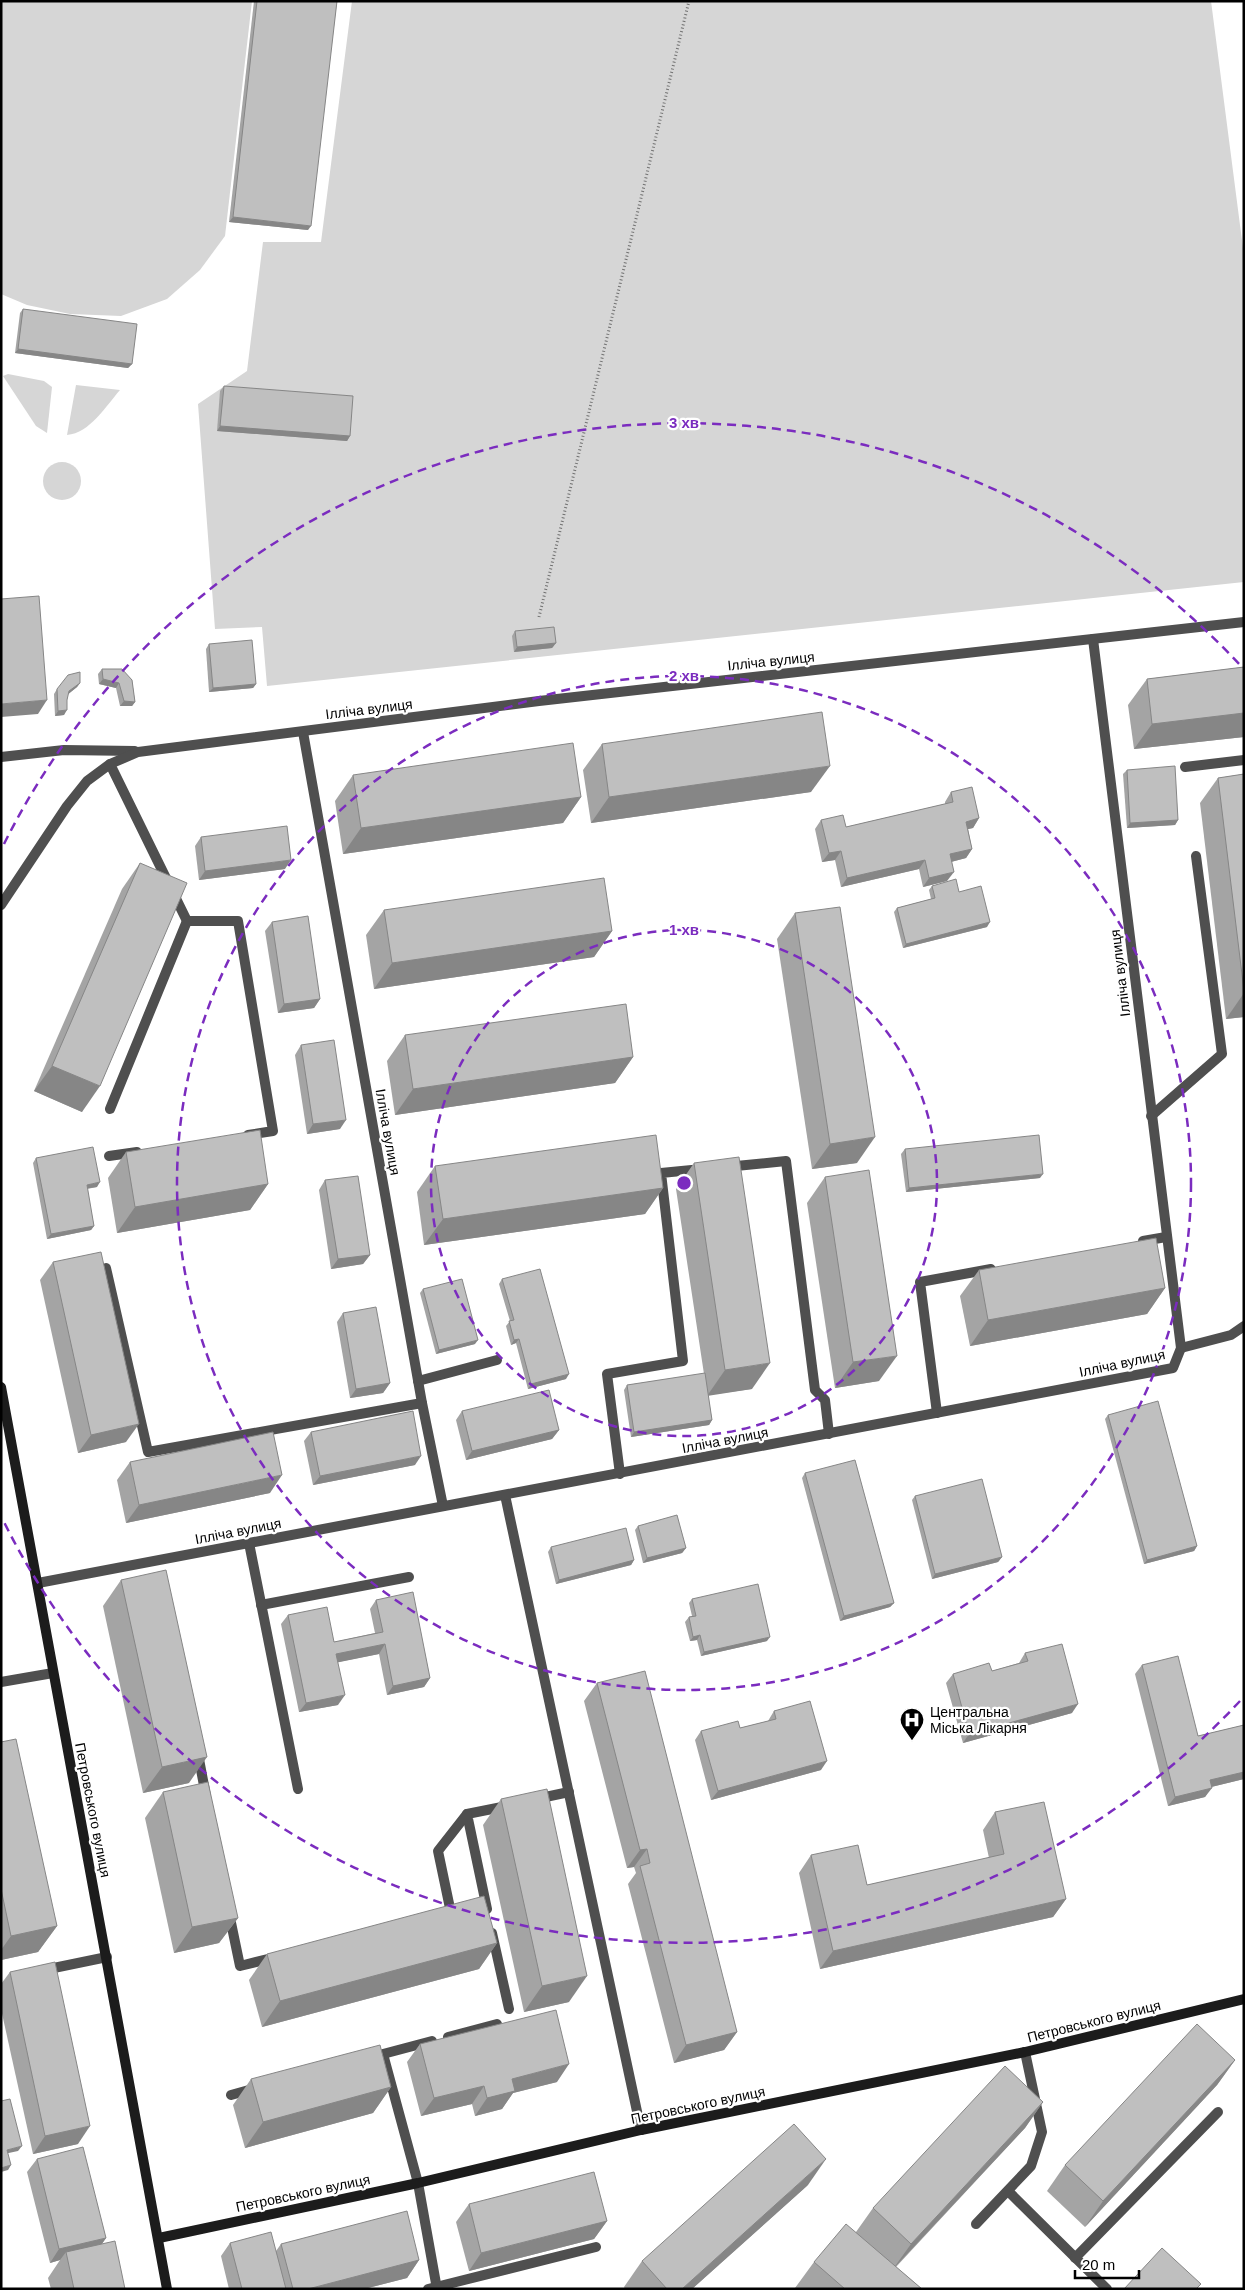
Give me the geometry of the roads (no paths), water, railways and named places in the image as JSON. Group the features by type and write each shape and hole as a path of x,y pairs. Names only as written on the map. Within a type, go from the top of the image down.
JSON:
{"street":[{"name":"Ілліча вулиця","path":"1,905 67,806 87,781 110,764 138,752 539,701 1244,622"},
{"name":"Ілліча вулиця","path":"38,1583 160,1565 249,1543 1173,1368 1181,1348 1093,639"},
{"name":"Ілліча вулиця","path":"303,732 418,1381 443,1506"},
{"path":"1,757 64,750 138,752"},
{"path":"1185,767 1244,760"},
{"path":"110,764 187,921 110,1109"},
{"path":"1151,1116 1222,1054 1196,856"},
{"path":"187,921 238,921 273,1131 234,1137"},
{"path":"109,1156 147,1150"},
{"path":"620,1474 607,1374 683,1362 661,1173 786,1161 815,1390 825,1400 830,1434"},
{"path":"1128,1244 1166,1237"},
{"path":"937,1413 920,1282 1005,1267"},
{"path":"106,1268 148,1452 422,1403"},
{"path":"1181,1348 1231,1335 1244,1326"},
{"path":"418,1381 496,1360"},
{"name":"Петровського вулиця","path":"1,1387 167,2289"},
{"path":"505,1495 641,2130"},
{"path":"249,1543 298,1789"},
{"path":"261,1605 409,1577"},
{"path":"1,1682 53,1673"},
{"path":"196,1743 209,1811"},
{"path":"442,1915 451,1913 438,1851 467,1814 569,1792"},
{"path":"467,1814 509,2009"},
{"path":"226,1898 240,1966 288,1954"},
{"path":"30,1972 107,1957"},
{"name":"Петровського вулиця","path":"158,2238 418,2183 641,2130 1025,2052 1244,1999"},
{"path":"497,2024 378,2056 418,2183 434,2288 596,2247"},
{"path":"976,2224 1031,2166 1042,2132 1025,2052"},
{"path":"231,2095 269,2084"},
{"path":"1075,2258 1218,2112"},
{"path":"1008,2191 1107,2289"}],"place":[{"name":"Центральна Міська Лікарня","path":"912,1741"}]}
